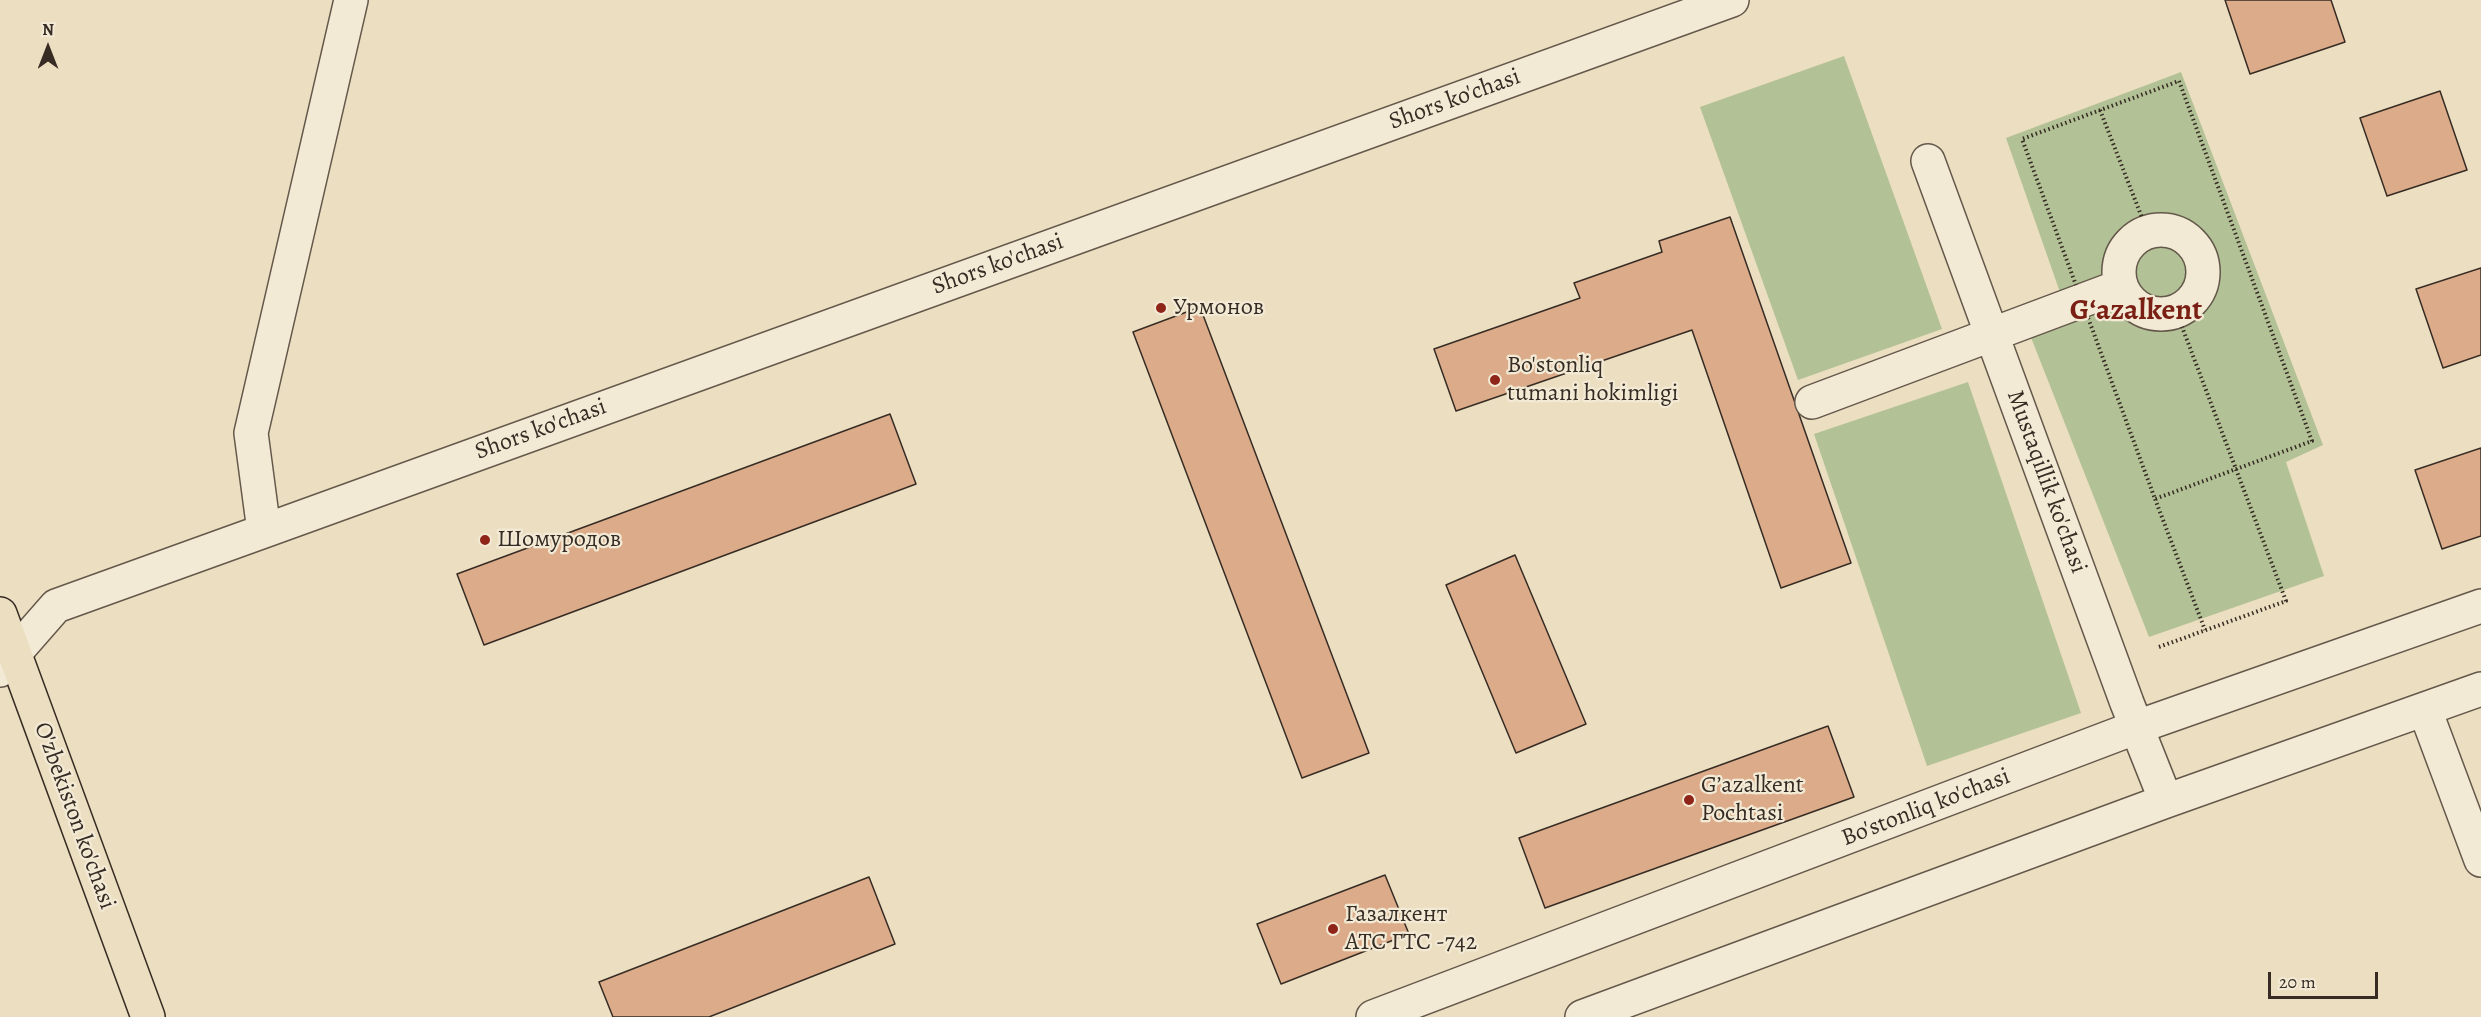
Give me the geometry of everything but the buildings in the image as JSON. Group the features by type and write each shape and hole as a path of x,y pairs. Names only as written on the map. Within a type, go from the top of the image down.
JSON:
{"main road":[{"name":"O'zbekiston ko'chasi","path":"0,614 7,662 148,1017"}],"street":[{"path":"264,531 251,433 351,0"},
{"name":"Shors ko'chasi","path":"7,662 56,606 1732,0"},
{"name":"Mustaqillik ko'chasi","path":"1928,161 2166,801"},
{"path":"2165,230 2184,236 2200,256 2202,283 2188,304 2176,311 2162,314 2148,312 2135,305 2121,286 2119,267 2123,253 2132,241 2148,233 2165,230"},
{"path":"1812,402 2121,286"},
{"name":"Bo'stonliq ko'chasi","path":"1373,1017 2138,728 2481,606"},
{"path":"1582,1017 2166,801 2481,689"},
{"path":"2426,710 2481,860"}],"path":[{"path":"2155,499 2312,441 2179,81 2022,139 2155,499 2205,630"},
{"path":"2100,110 2148,233"},
{"path":"2159,647 2286,601 2176,311"}],"green space":[{"path":"1844,56 1942,329 1798,380 1700,107"},
{"path":"2181,72 2323,445 2286,462 2324,576 2149,637 2030,335 2069,318 2006,138"},
{"path":"1968,382 2081,713 1927,766 1814,434"}],"place":[{"name":"Урмонов","path":"1161,308"},
{"name":"Bo'stonliq tumani hokimligi","path":"1495,380"},
{"name":"Шомуродов","path":"485,540"},
{"name":"Gʼazalkent Pochtasi","path":"1689,800"},
{"name":"Газалкент АТС ГТС -742","path":"1333,929"}],"district":[{"name":"Gʻazalkent","path":"2136,312"}]}
